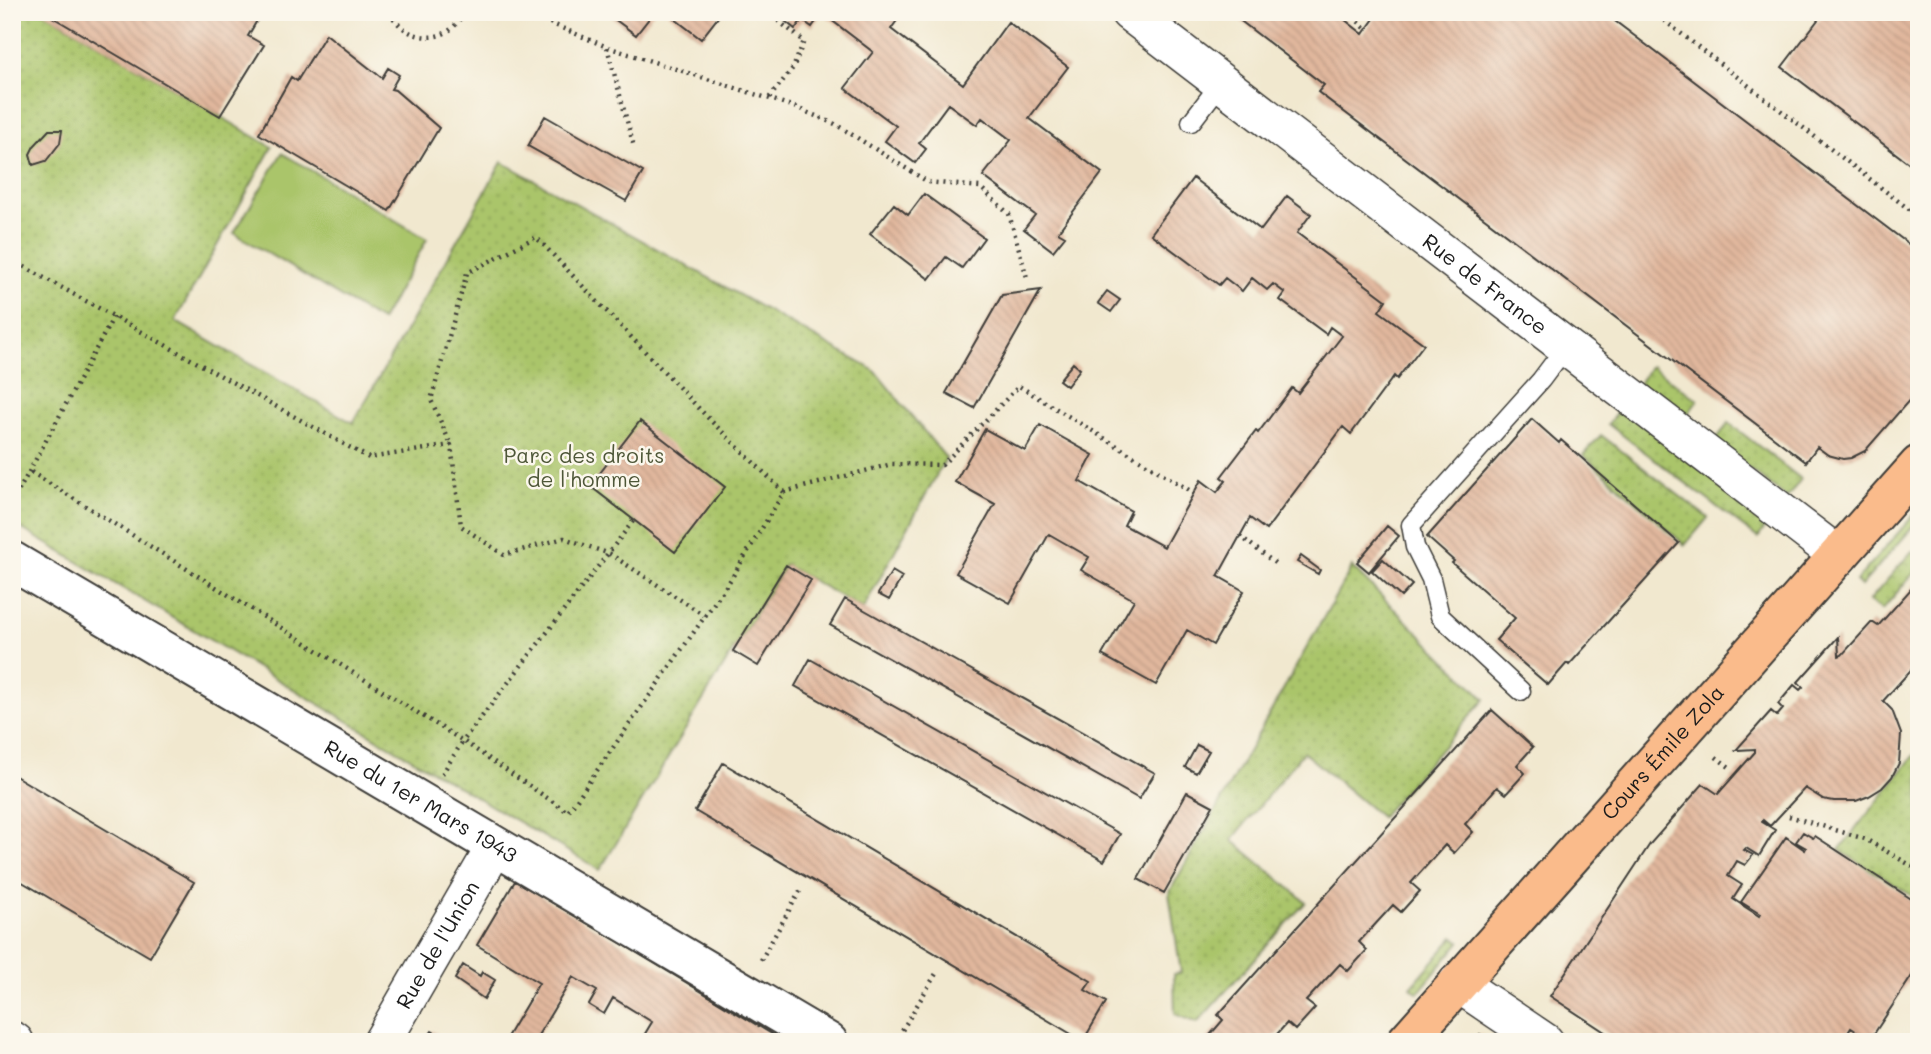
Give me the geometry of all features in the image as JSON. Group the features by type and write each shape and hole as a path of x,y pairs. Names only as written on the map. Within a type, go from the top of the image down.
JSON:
{"main road":[{"name":"Cours Émile Zola","path":"1406,1042 1919,465"}],"street":[{"name":"Rue de France","path":"1129,12 1839,556"},
{"name":"Rue du 1er Mars 1943","path":"12,561 828,1042"},
{"name":"Rue de l'Union","path":"382,1042 495,847"},
{"path":"1457,983 1545,1042"}],"lane":[{"path":"1191,122 1221,83"},
{"path":"1521,691 1440,616 1431,579 1415,547 1411,525 1541,380 1565,348"}],"path":[{"path":"390,12 397,24 419,37 444,34 454,27 463,12"},
{"path":"524,12 607,47 769,98 835,124 928,182 980,187 1009,214 1028,281"},
{"path":"767,12 804,41 793,68 769,98"},
{"path":"1348,12 1366,29"},
{"path":"1653,12 1919,217"},
{"path":"607,47 634,148"},
{"path":"704,615 610,554 564,538 504,555 461,526 451,445 431,400 467,273 536,237 710,421 784,492"},
{"path":"12,260 369,458 451,445"},
{"path":"12,503 114,316"},
{"path":"31,472 463,741 568,813 730,579 784,492 892,464 942,465 1019,386 1194,493"},
{"path":"457,824 440,777 463,741 634,520"},
{"path":"1240,536 1276,564"},
{"path":"1716,757 1732,769"},
{"path":"1788,816 1865,839 1919,870"},
{"path":"743,992 800,891"},
{"path":"895,1042 937,972"}],"green space":[{"name":"Parc des droits de l'homme","path":"12,12 44,12 272,147 175,321 353,423 502,162 875,371 946,458 863,609 785,565 600,870 12,523"},
{"path":"282,153 427,239 381,321 234,233"},
{"path":"1651,366 1698,400 1684,419 1638,384"},
{"path":"1622,406 1770,520 1758,538 1608,424"},
{"path":"1729,423 1801,479 1787,498 1714,442"},
{"path":"1601,435 1708,518 1685,545 1583,455"},
{"path":"1919,509 1919,520 1861,586 1856,581"},
{"path":"1912,551 1919,556 1919,567 1882,610 1869,601"},
{"path":"1352,567 1485,699 1381,817 1303,752 1232,840 1306,902 1197,1023 1175,1014 1174,974 1181,973 1169,893"},
{"path":"1919,751 1919,900 1839,850"},
{"path":"1454,937 1460,942 1418,993 1411,987"}],"building":[{"path":"44,12 262,12 248,36 264,45 220,116"},
{"path":"605,12 654,12 636,35"},
{"path":"666,12 722,12 701,39"},
{"path":"791,12 903,12 891,29 963,84 1008,22 1068,67 1029,118 1102,173 1058,232 1065,236 1053,251 1024,229 1035,215 983,176 1011,140 982,118 977,125 948,104 919,143 926,149 915,163 885,141 896,126 845,88 873,52 822,13 812,27 802,20 795,29 785,21"},
{"path":"1229,12 1335,12 1363,34 1379,12 1603,12 1919,252 1919,389 1865,451 1843,459 1828,455 1817,447 1806,462 1318,92 1324,85"},
{"path":"1824,12 1919,12 1919,155 1911,165 1782,67"},
{"path":"326,34 382,78 388,68 399,75 391,89 439,128 389,211 259,134 291,77 297,81"},
{"path":"545,116 643,172 626,201 528,146"},
{"path":"49,130 62,130 60,143 46,161 33,165 30,154"},
{"path":"1193,178 1261,230 1287,196 1311,214 1297,233 1386,300 1379,311 1424,344 1397,379 1394,376 1351,434 1343,427 1266,530 1250,518 1218,576 1244,591 1213,645 1187,630 1156,685 1102,655 1134,600 1081,570 1089,557 1049,534 1010,603 956,573 995,504 955,482 985,429 1025,451 1040,425 1093,455 1079,481 1131,511 1124,525 1164,547 1201,480 1217,492 1226,481 1221,477 1256,431 1258,433 1292,388 1298,393 1342,336 1330,327 1326,334 1280,300 1285,293 1273,284 1267,290 1252,278 1242,291 1225,278 1219,285 1151,234"},
{"path":"924,194 984,238 962,268 946,257 929,279 870,234 894,204 908,215"},
{"path":"1041,290 974,408 946,393 1002,295"},
{"path":"1107,291 1120,300 1111,312 1098,303"},
{"path":"1073,363 1080,369 1067,386 1059,380"},
{"path":"1532,419 1559,443 1561,440 1679,543 1548,685 1496,640 1515,618 1452,563 1454,561 1427,537"},
{"path":"640,421 725,487 675,552 590,486"},
{"path":"1387,526 1399,536 1369,572 1357,562"},
{"path":"1301,556 1320,570 1318,574 1297,562"},
{"path":"1383,559 1412,585 1401,597 1372,571"},
{"path":"786,565 811,580 758,666 733,651"},
{"path":"892,571 902,577 889,600 878,594"},
{"path":"1919,580 1919,661 1883,701 1892,710 1901,734 1899,763 1892,777 1882,788 1856,801 1823,799 1805,788 1770,826 1763,820 1762,822 1775,830 1759,856 1746,848 1744,850 1753,855 1745,865 1737,861 1728,876 1742,885 1733,899 1759,916 1760,914 1741,902 1786,837 1805,850 1806,848 1796,842 1803,832 1813,838 1815,836 1919,904 1919,965 1870,1040 1851,1028 1842,1042 1620,1042 1550,996 1650,844 1703,784 1718,794 1755,752 1755,749 1736,750 1771,711 1777,716 1783,709 1778,704 1794,685 1800,690 1803,687 1798,682 1838,637 1839,656 1872,622 1878,626"},
{"path":"845,599 1155,773 1139,799 830,625"},
{"path":"810,659 1120,834 1104,861 795,686"},
{"path":"1492,710 1533,747 1517,765 1525,773 1506,794 1497,787 1465,824 1473,832 1454,853 1445,845 1411,883 1420,891 1401,912 1393,905 1359,942 1367,950 1348,971 1340,964 1306,1001 1315,1008 1295,1030 1287,1023 1270,1042 1204,1042 1223,1020 1218,1015"},
{"path":"1197,745 1209,751 1196,773 1185,767"},
{"path":"723,763 1091,981 1085,990 1106,1002 1083,1041 695,811"},
{"path":"12,774 194,882 150,957 12,876"},
{"path":"1187,792 1213,806 1164,893 1138,879"},
{"path":"515,881 785,1042 640,1042 652,1022 613,998 604,1014 589,1005 597,991 573,977 534,1042 504,1042 539,983 477,945"},
{"path":"463,965 480,976 482,972 495,980 484,999 455,979"},
{"path":"432,1031 446,1039 445,1042 432,1042 427,1039"},
{"path":"1480,1034 1492,1042 1472,1042"}]}
